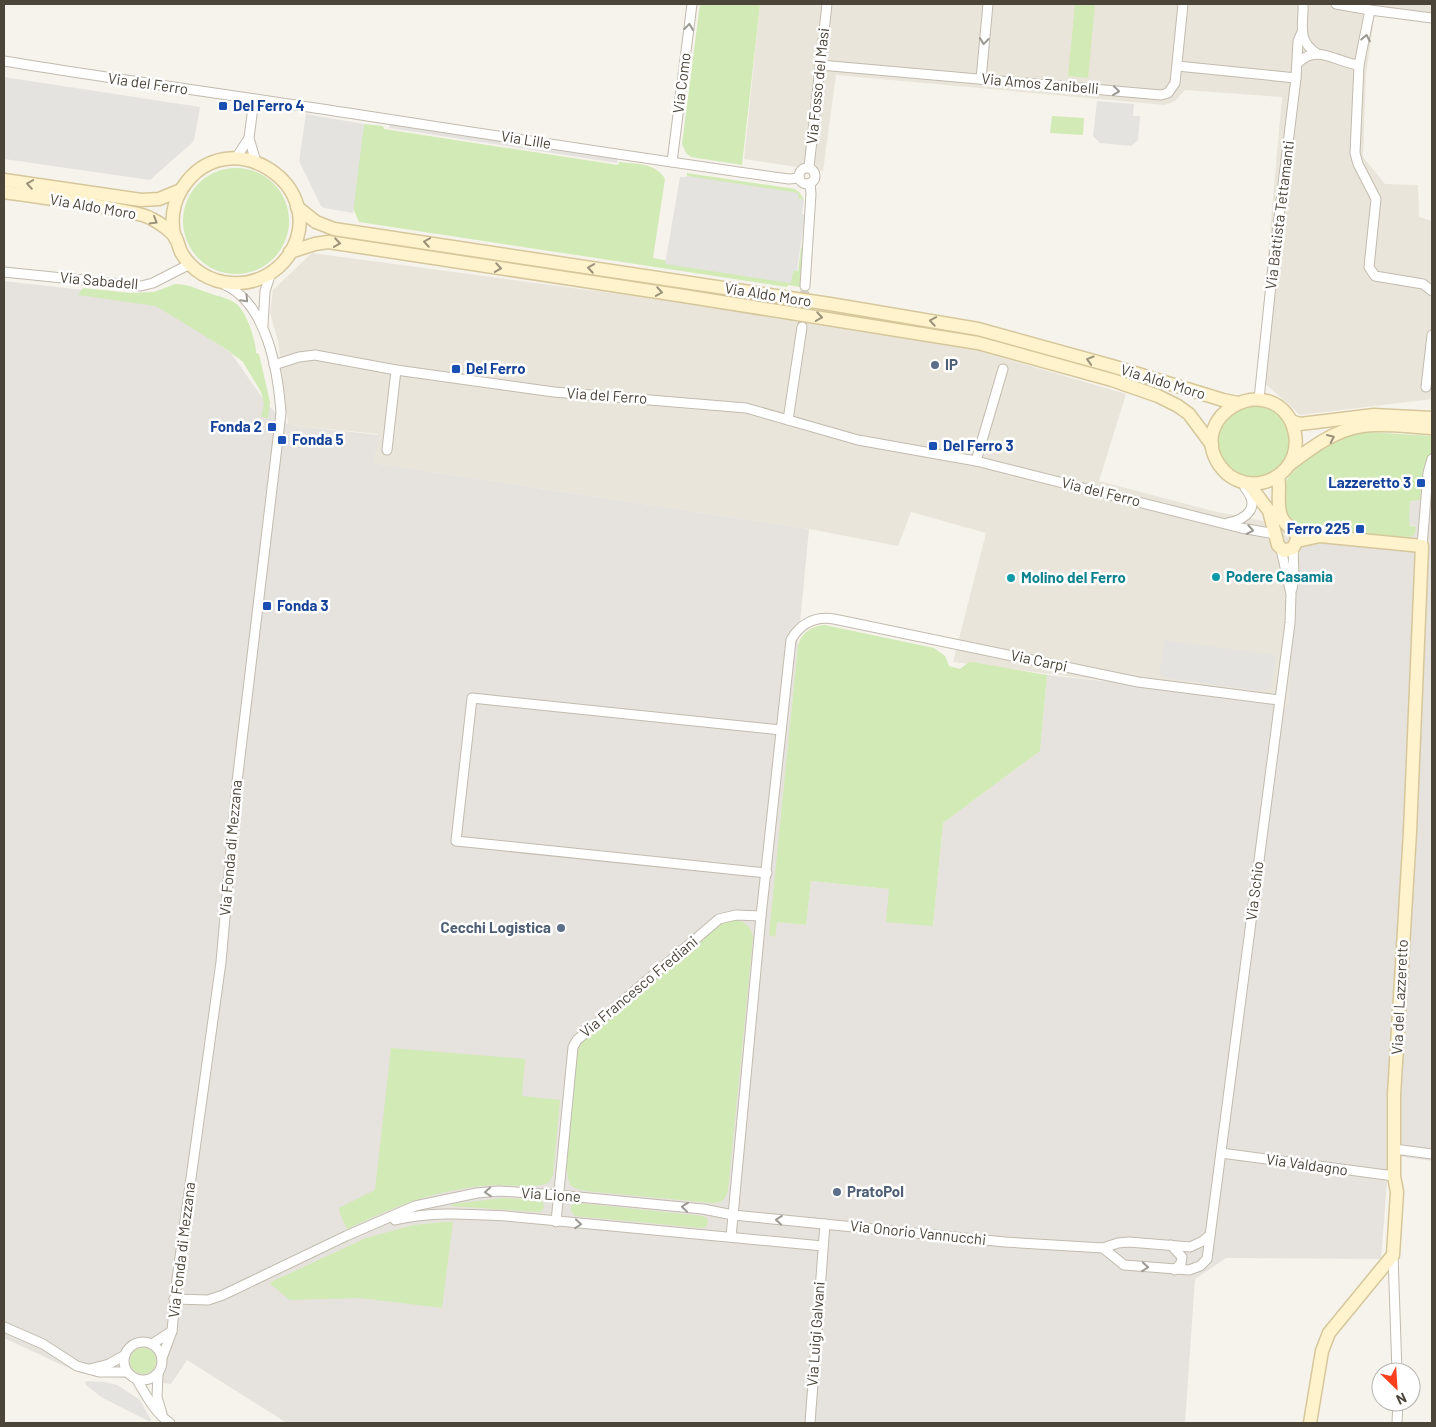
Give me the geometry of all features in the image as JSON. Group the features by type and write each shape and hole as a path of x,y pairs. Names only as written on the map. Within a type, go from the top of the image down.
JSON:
{"main road":[{"name":"Via Aldo Moro","path":"236,158 256,162 272,169 291,190 297,207 298,227 296,240 282,263 271,273 258,280 230,283 216,280 204,275 190,264 182,254 175,238 173,226 174,212 181,190 195,173 220,160 236,158"},
{"name":"Via Aldo Moro","path":"4,180 141,200 159,199 181,190"},
{"name":"Via Aldo Moro","path":"4,192 112,208 144,216 159,223 175,238"},
{"name":"Via Aldo Moro","path":"297,207 316,222 334,229 810,301 978,329 1103,363 1222,400 1238,403 1259,399"},
{"name":"Via Aldo Moro","path":"290,252 322,242 348,245 978,343 1112,380 1158,396 1189,414 1212,445"},
{"path":"1259,399 1277,406 1287,415 1290,421 1296,435 1296,445 1290,464"},
{"name":"Via Aldo Moro","path":"1238,403 1221,415 1216,424 1212,445 1214,454 1223,470 1243,482"},
{"path":"1290,421 1300,424 1374,415 1432,418"},
{"path":"1243,482 1269,481 1278,476 1309,449 1333,436 1361,426 1432,428"},
{"name":"Via Schio","path":"1243,482 1269,511 1276,534 1290,546 1297,535 1282,519 1280,514 1278,506 1280,485 1278,476"},
{"path":"1291,529 1311,532 1320,536 1422,546"},
{"path":"1290,546 1320,536"},
{"name":"Via del Lazzeretto","path":"1393,1255 1397,1192 1394,1176 1394,1095 1410,832 1422,546"},
{"path":"1310,1423 1322,1351 1330,1333 1393,1255"}],"street":[{"name":"Via Como","path":"672,162 692,4"},
{"name":"Via Fosso del Masi","path":"805,286 811,194 810,183 814,180 815,175 813,170 808,167 827,4"},
{"path":"981,79 988,4"},
{"path":"1336,4 1432,18"},
{"name":"Via Battista Tettamanti","path":"1259,399 1298,63 1296,57 1298,41 1302,32 1305,6"},
{"name":"Via Amos Zanibelli","path":"820,65 1161,95 1168,93 1173,88 1177,66 1181,7"},
{"path":"1370,10 1359,65 1355,153 1358,164 1375,196 1376,202 1369,267 1375,276 1422,284 1432,290"},
{"path":"1302,32 1307,45 1316,54"},
{"path":"1298,63 1305,57 1316,54 1359,65"},
{"name":"Via del Ferro","path":"4,61 254,99"},
{"path":"1177,66 1296,78"},
{"name":"Via Lille","path":"254,99 788,179 799,178"},
{"path":"254,99 249,138 256,162"},
{"path":"236,158 249,138"},
{"path":"808,167 800,171 799,178 802,182 810,183"},
{"name":"Via Sabadell","path":"4,272 141,286 159,280 190,264"},
{"path":"263,328 265,291 271,273"},
{"path":"216,280 235,289 249,302 263,328 274,365"},
{"path":"788,420 802,327"},
{"path":"1426,387 1432,335"},
{"name":"Via del Ferro","path":"274,365 299,357 315,355 396,370 562,393 746,408 858,440 976,461 1241,528 1276,534"},
{"name":"Via Fonda di Mezzana","path":"162,1358 172,1331 174,1299 221,962 237,782 281,413 274,365"},
{"path":"976,461 1003,369"},
{"path":"387,450 396,370"},
{"path":"1422,546 1428,473 1432,459"},
{"path":"1226,523 1245,517 1250,511 1252,500 1243,482"},
{"name":"Via Schio","path":"1210,1234 1290,623 1290,546"},
{"name":"Via Carpi","path":"781,730 791,640 802,626 817,619 834,619 1138,682 1279,700"},
{"path":"767,874 456,842 472,698 781,730 767,874 761,916 731,1237 823,1246"},
{"name":"Via Francesco Frediani","path":"556,1222 573,1047 577,1040 719,918 736,915 761,916"},
{"path":"1394,1149 1432,1154"},
{"name":"Via Valdagno","path":"1221,1153 1394,1176"},
{"name":"Via Lione","path":"374,1226 415,1206 456,1196 499,1191 703,1209 733,1216"},
{"name":"Via Lione","path":"174,1299 208,1300 223,1295 346,1236 415,1215 455,1213 506,1216 731,1237"},
{"name":"Via Onorio Vannucchi","path":"733,1216 1005,1242 1103,1248 1125,1242 1190,1247 1204,1240 1210,1234"},
{"name":"Via Luigi Galvani","path":"810,1423 825,1224"},
{"path":"1103,1248 1124,1266 1189,1270 1204,1263 1207,1259 1210,1234"},
{"path":"1171,1245 1182,1257 1181,1263 1175,1270"},
{"path":"1393,1255 1397,1362"},
{"path":"4,1327 43,1344 78,1366 100,1372 127,1372"},
{"name":"Via Fonda di Mezzana","path":"152,1344 172,1331"},
{"path":"90,1370 109,1364 124,1355 136,1343 146,1342 152,1344 160,1352 162,1358 161,1369 158,1374 157,1397 166,1421"},
{"path":"124,1355 123,1361 127,1372 137,1380 166,1421"},
{"path":"137,1380 148,1380 158,1374"}],"shaded area":[{"path":"760,4 1432,4 1432,22 1375,13 1366,74 1363,157 1385,184 1418,185 1419,217 1432,221 1432,399 1300,415 1268,386 1257,379 1282,97 1185,90 1175,101 1165,105 836,75 823,171 744,159"},
{"path":"4,77 200,107 194,141 150,180 4,159"},
{"path":"1097,101 1134,104 1133,116 1140,116 1138,140 1131,146 1100,143 1093,136"},
{"path":"306,114 364,124 353,213 321,206 299,161"},
{"path":"390,124 618,159 617,163 389,128"},
{"path":"687,176 798,193 799,199 804,200 802,214 805,215 797,271 793,271 791,283 665,264 680,177"},
{"path":"312,253 729,309 973,349 1126,394 1099,481 1213,511 1298,528 1288,707 1131,684 953,662 986,533 911,512 898,546 809,529 373,463 378,434 288,425 278,341 270,313 273,290"},
{"path":"4,281 152,298 231,353 266,403 288,425 379,435 373,463 809,529 770,936 777,922 806,925 811,881 889,889 933,926 943,823 1040,751 1047,675 1131,684 1288,707 1298,528 1323,533 1416,526 1409,525 1410,500 1420,500 1425,463 1432,453 1432,1161 1389,1155 1381,1259 1226,1258 1195,1279 1185,1423 287,1423 187,1360 171,1384 77,1372 4,1338"},
{"path":"1164,640 1276,655 1270,688 1262,691 1165,678 1160,674"},
{"path":"86,1381 117,1385 128,1392 140,1400 151,1420 150,1422 101,1397 85,1384"}],"green space":[{"path":"700,4 760,4 742,165 691,157 686,153 682,144"},
{"path":"1075,4 1095,4 1088,78 1068,76"},
{"path":"1052,116 1084,118 1083,135 1050,133"},
{"path":"364,124 383,126 384,129 618,165 619,162 651,167 657,170 665,179 653,258 790,281 793,271 798,271 801,247 800,287 788,285 787,287 359,222 352,206"},
{"path":"236,168 256,172 273,184 285,201 289,221 285,241 273,258 256,270 236,274 216,270 199,258 187,241 183,221 187,201 199,184 216,172"},
{"path":"687,173 795,189 804,200 687,176"},
{"path":"175,284 188,286 229,299 243,312 252,333 256,353 259,354 270,402 268,418 261,417 264,404 261,392 243,362 226,349 156,306 78,295 83,288 130,293 154,292"},
{"path":"1254,406 1274,412 1284,422 1290,442 1284,462 1274,472 1254,478 1234,472 1224,462 1218,442 1224,422 1234,412"},
{"path":"1369,432 1432,436 1432,453 1425,463 1420,500 1410,501 1409,525 1416,527 1415,534 1406,539 1323,533 1298,528 1285,516 1284,484 1301,464 1321,449 1344,438"},
{"path":"825,625 934,648 945,656 949,666 960,669 969,662 972,662 1047,675 1040,751 943,823 933,926 886,922 889,889 811,881 806,925 777,922 775,937 769,935 798,645 808,630"},
{"path":"733,920 746,924 751,930 753,937 728,1189 725,1197 719,1202 713,1203 576,1189 569,1182 566,1168 577,1054 582,1041 719,924 724,921"},
{"path":"391,1048 525,1059 522,1096 560,1100 553,1175 549,1182 537,1186 493,1185 473,1187 436,1194 383,1213 347,1229 339,1208 375,1190"},
{"path":"504,1198 539,1200 543,1202 544,1208 538,1212 451,1206 452,1204"},
{"path":"573,1204 703,1216 707,1218 708,1223 706,1227 702,1228 575,1216 571,1208"},
{"path":"453,1222 442,1308 360,1298 290,1300 269,1283 366,1238 414,1225"},
{"path":"143,1348 152,1352 156,1361 152,1370 143,1374 134,1370 130,1361 134,1352"}],"tunnel":[{"path":"802,327 805,286"}],"place":[{"name":"Del Ferro 4","path":"223,106"},
{"name":"IP","path":"935,365"},
{"name":"Del Ferro","path":"456,369"},
{"name":"Fonda 2","path":"272,427"},
{"name":"Fonda 5","path":"282,440"},
{"name":"Del Ferro 3","path":"933,446"},
{"name":"Lazzeretto 3","path":"1421,483"},
{"name":"Ferro 225","path":"1360,529"},
{"name":"Podere Casamia","path":"1216,577"},
{"name":"Molino del Ferro","path":"1011,578"},
{"name":"Fonda 3","path":"267,606"},
{"name":"Cecchi Logistica","path":"561,928"},
{"name":"PratoPol","path":"837,1192"}]}
